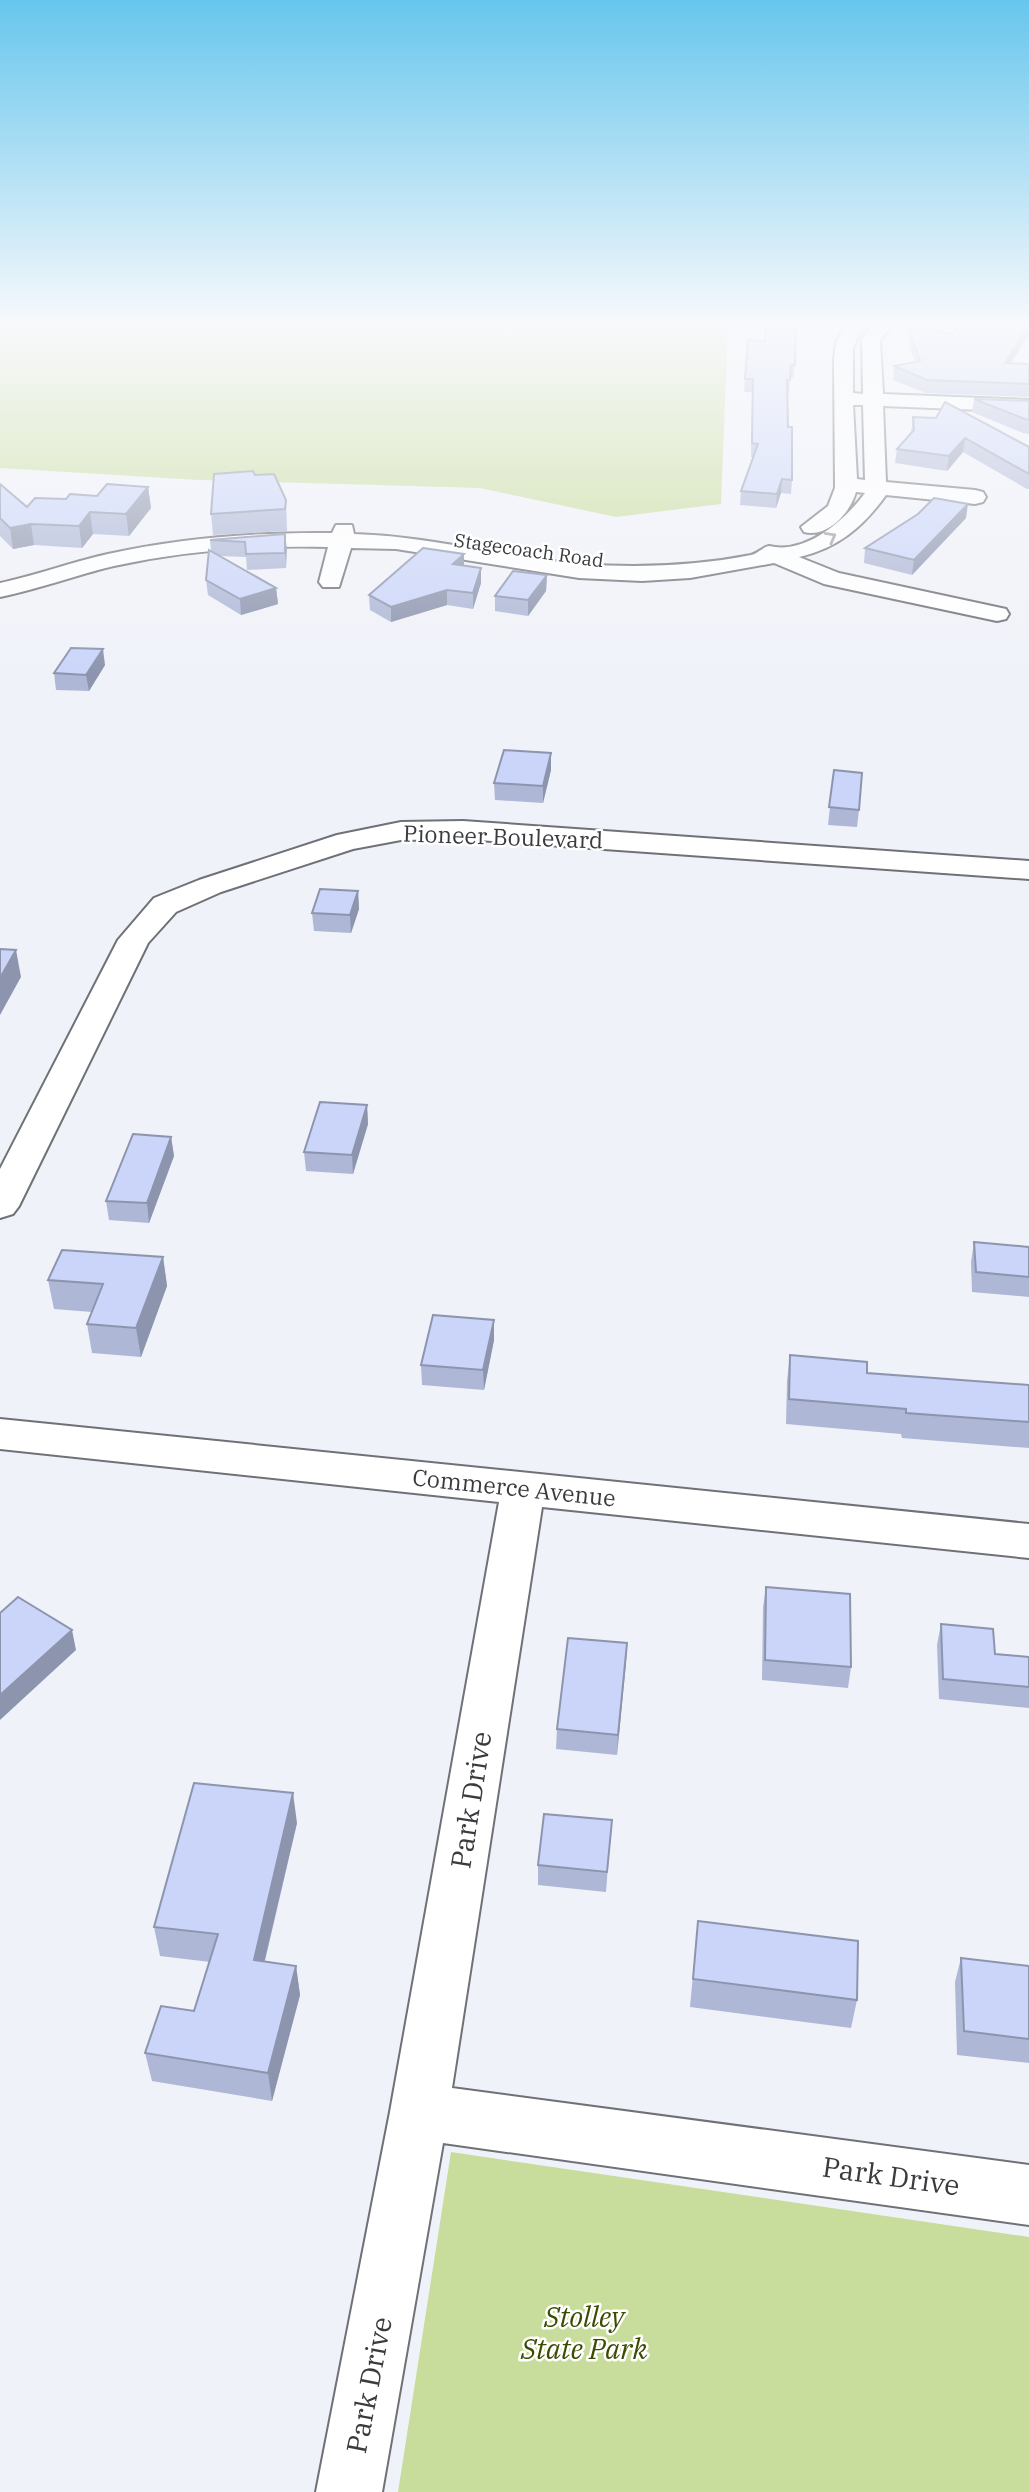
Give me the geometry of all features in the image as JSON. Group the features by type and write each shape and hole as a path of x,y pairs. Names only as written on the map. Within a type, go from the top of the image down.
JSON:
{"street":[{"name":"Stagecoach Road","path":"765,552 788,537 821,523 841,505 849,477 846,442"},
{"path":"874,442 876,487"},
{"path":"847,485 975,497"},
{"name":"Stagecoach Road","path":"0,590 39,582 111,560 194,548 342,535 579,570 642,574 690,571 765,552 809,548 838,534 861,514 876,492 876,487"},
{"path":"331,582 342,535"},
{"path":"765,552 832,579 997,614"},
{"name":"Pioneer Boulevard","path":"0,1206 134,940 165,905 210,886 347,841 401,831 463,830 1029,870"},
{"name":"Commerce Avenue","path":"0,1434 1029,1541"},
{"name":"Park Drive","path":"349,2492 419,2112 523,1489"},
{"name":"Park Drive","path":"419,2112 1029,2195"}],"green space":[{"path":"0,442 723,442 721,504 616,517 480,488 199,480 0,468"},
{"name":"Stolley State Park","path":"451,2152 1029,2237 1029,2492 398,2492"}],"building":[{"path":"792,442 792,480 782,479 777,494 741,491 758,444 752,443"},
{"path":"903,442 961,442 949,456 897,449"},
{"path":"973,442 1020,442 1029,447 1029,474"},
{"path":"253,471 255,475 274,474 286,500 285,509 211,514 214,474"},
{"path":"0,484 27,507 35,498 66,499 70,494 97,496 107,484 148,487 126,514 90,512 79,526 31,524 10,528 0,518"},
{"path":"934,498 968,504 914,560 865,548 918,514"},
{"path":"285,534 285,553 246,554 245,542 210,540"},
{"path":"423,548 464,554 453,564 481,568 473,593 447,590 391,607 369,595"},
{"path":"209,550 276,588 240,599 206,580"},
{"path":"513,571 547,575 528,600 495,596"},
{"path":"71,648 103,649 86,675 54,673"},
{"path":"504,750 551,753 543,786 494,783"},
{"path":"834,770 862,773 859,810 829,807"},
{"path":"320,889 358,891 350,915 312,913"},
{"path":"0,949 16,950 0,978"},
{"path":"320,1102 367,1105 352,1155 304,1152"},
{"path":"133,1134 171,1137 147,1203 106,1201"},
{"path":"974,1242 1029,1247 1029,1277 976,1272"},
{"path":"62,1250 163,1257 136,1328 87,1324 103,1284 48,1280"},
{"path":"433,1315 494,1320 483,1370 421,1365"},
{"path":"790,1355 867,1362 867,1373 1029,1385 1029,1422 906,1413 906,1409 789,1399"},
{"path":"766,1587 850,1594 851,1667 765,1660"},
{"path":"18,1597 72,1630 0,1695 0,1613"},
{"path":"941,1624 993,1629 995,1654 1029,1657 1029,1687 943,1679"},
{"path":"568,1638 627,1643 618,1735 557,1729"},
{"path":"194,1783 293,1793 254,1960 296,1966 268,2073 145,2053 161,2006 194,2011 218,1934 154,1927"},
{"path":"544,1814 612,1820 607,1872 538,1865"},
{"path":"698,1921 858,1941 857,2000 693,1979"},
{"path":"961,1958 1029,1966 1029,2039 964,2031"}]}
